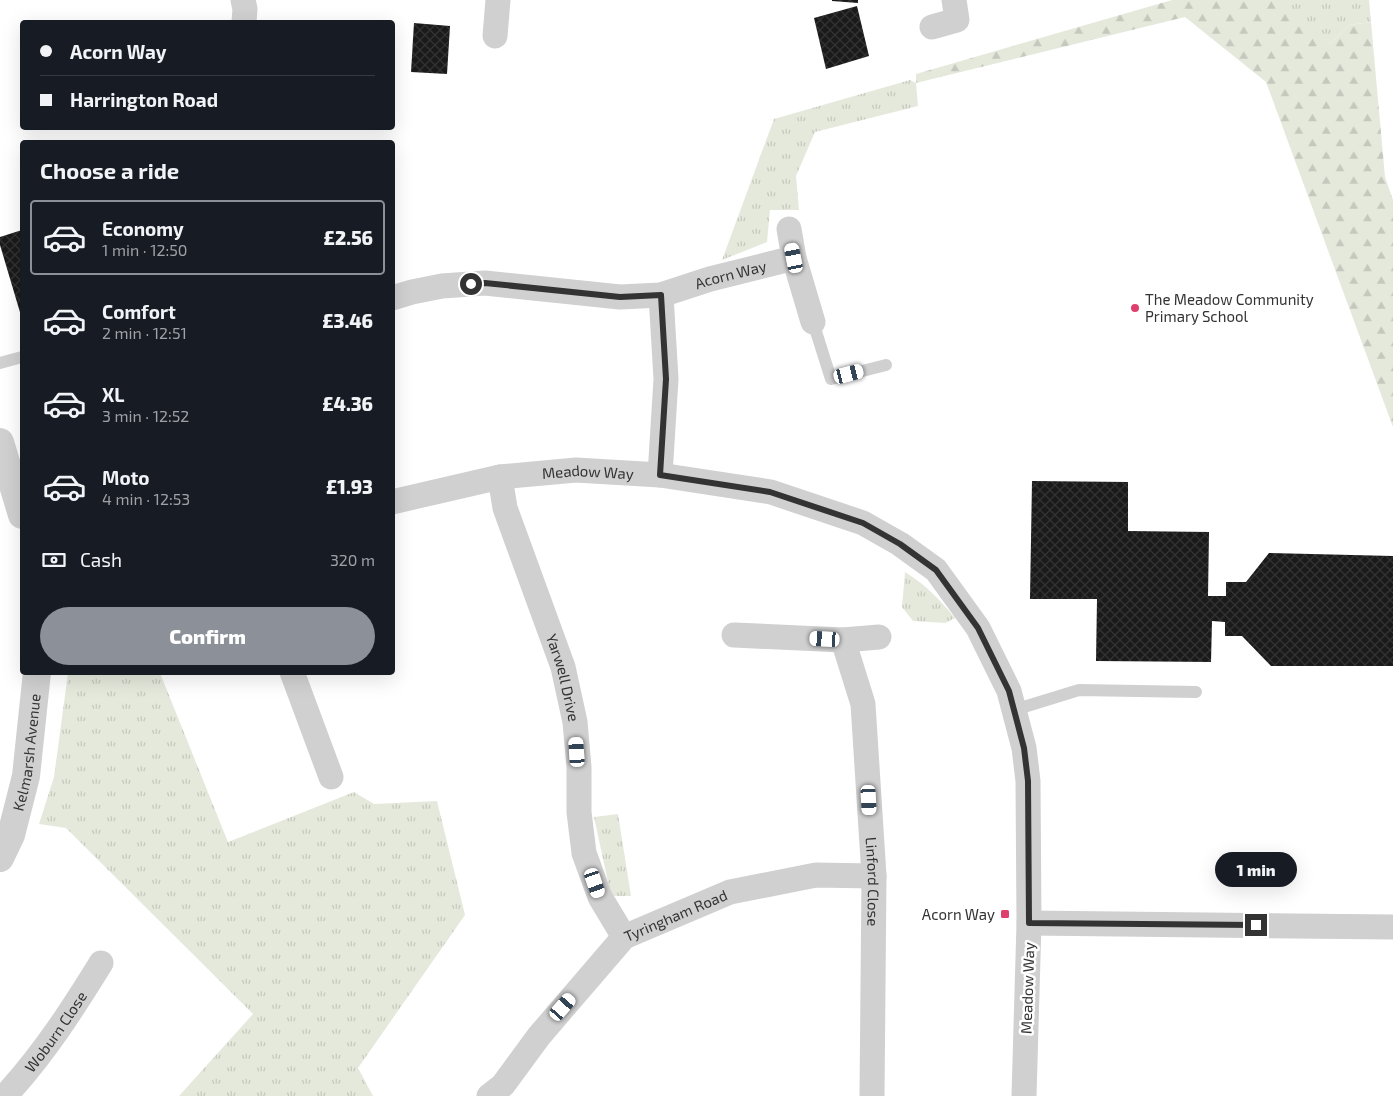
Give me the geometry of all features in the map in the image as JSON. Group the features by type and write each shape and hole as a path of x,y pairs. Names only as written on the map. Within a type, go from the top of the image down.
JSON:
{"street":[{"path":"243,0 244,20"},
{"path":"495,36 498,0"},
{"path":"932,27 958,20 954,0"},
{"path":"789,229 794,258 813,322"},
{"name":"Acorn Way","path":"395,297 442,286 485,283 620,297 661,295 710,279 794,258"},
{"path":"660,475 666,379 661,295"},
{"path":"0,442 20,508"},
{"name":"Meadow Way","path":"395,501 500,477 576,470 660,475 770,492 863,523 900,544 936,570 978,628 1009,691 1024,748 1028,781 1029,923 1024,1096"},
{"name":"Yarwell Drive","path":"500,477 505,508 563,667 575,722 579,767 579,812 584,853 600,897 624,937"},
{"path":"734,635 843,640 879,637"},
{"name":"Linford Close","path":"843,640 863,704 874,876 872,1096"},
{"name":"Kelmarsh Avenue","path":"0,858 12,835 26,776 37,675"},
{"path":"293,675 331,777"},
{"name":"Tyringham Road","path":"489,1096 503,1085 539,1036 624,937 730,892 816,875 874,876"},
{"path":"1029,923 1393,927"},
{"name":"Woburn Close","path":"5,1096 24,1076 54,1036 101,963"}],"lane":[{"path":"813,322 831,379 886,366"},
{"path":"0,364 20,357"},
{"path":"1014,710 1079,690 1196,692"}],"green space":[{"path":"1172,0 1273,0 1330,44 1349,25 1371,22 1385,177 1393,200 1393,427 1266,82 1185,17 916,83 916,74"},
{"path":"1264,0 1369,0 1371,22 1349,25 1330,44"},
{"path":"910,80 916,83 918,106 815,132 796,176 799,210 770,210 767,242 722,260 774,119"},
{"path":"905,572 932,593 955,618 945,623 913,621 902,607"},
{"path":"68,675 161,675 228,842 354,792 374,804 437,801 465,915 358,1068 373,1096 179,1096 253,1014 66,828 39,824 54,777"},
{"path":"618,814 631,896 611,896 594,817"}],"building":[{"path":"858,0 858,3 832,1"},
{"path":"857,6 869,56 826,69 814,18"},
{"path":"414,23 450,26 447,74 411,72"},
{"path":"20,231 20,312 0,245 0,237"},
{"path":"1032,481 1128,482 1128,531 1209,532 1208,596 1226,596 1226,582 1246,582 1269,553 1393,556 1393,666 1271,666 1242,636 1225,636 1225,622 1212,621 1211,662 1096,661 1097,599 1030,599"}],"place":[{"name":"The Meadow Community Primary School","path":"1135,308"},
{"name":"Acorn Way","path":"1005,914"}],"route":[{"path":"471,284 485,283 620,297 661,295 666,379 660,475 770,492 863,523 900,544 936,570 978,628 1009,691 1024,748 1028,781 1029,923 1256,925"}]}
